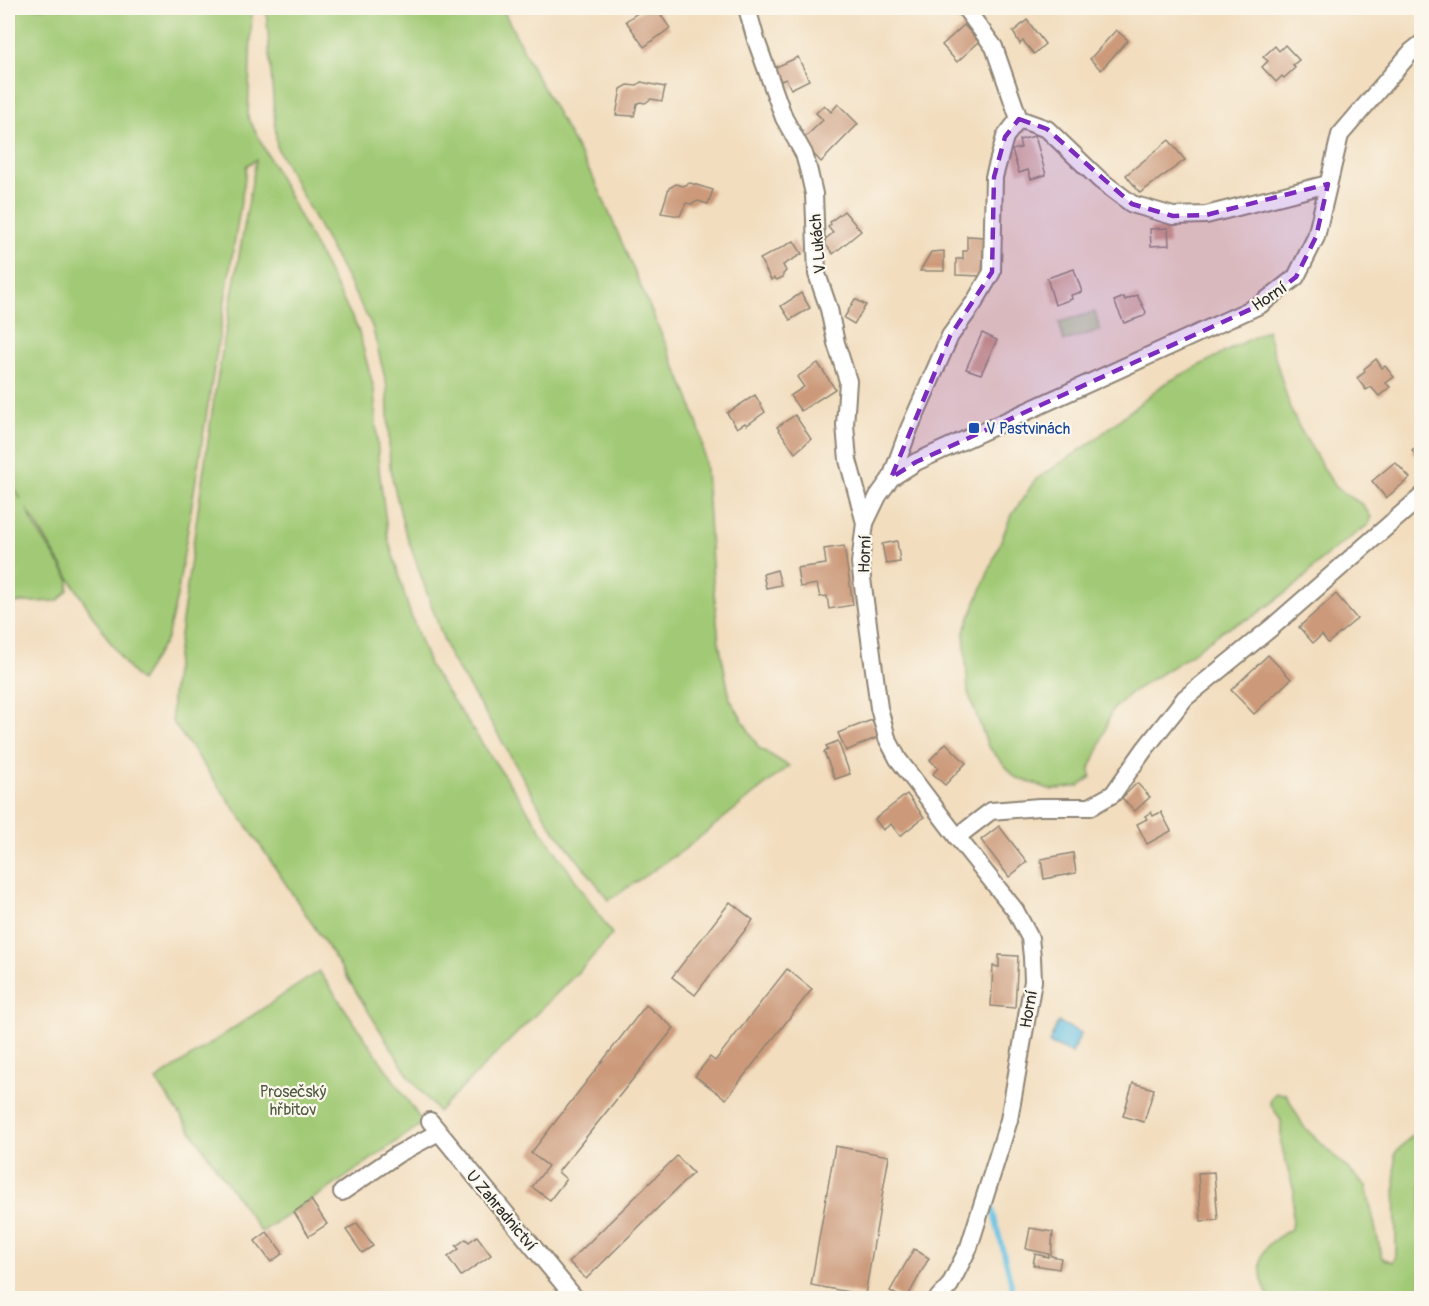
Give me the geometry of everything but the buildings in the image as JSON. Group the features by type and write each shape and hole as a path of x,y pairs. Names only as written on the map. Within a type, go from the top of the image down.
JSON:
{"street":[{"name":"V Lukách","path":"747,8 783,118 804,154 809,172 814,194 817,274 848,381 845,425 848,460 865,523"},
{"path":"965,8 994,47 1018,119"},
{"name":"Horní","path":"938,1299 950,1285 969,1246 1008,1120 1033,981 1030,938 1015,910 898,759 887,738 879,708 860,563 865,523 878,496 891,478 916,462 1260,305 1296,277 1316,237 1340,135 1412,51 1422,43"},
{"path":"1018,119 1047,129 1100,180 1132,204 1173,216 1206,215 1328,184"},
{"path":"891,478 909,429 950,336 974,303 992,272 994,177 1005,137 1018,119"},
{"path":"957,837 992,811 1039,807 1090,807 1113,794 1185,698 1272,628 1422,496"},
{"name":"U Zahradnictví","path":"342,1192 433,1127 575,1299"}],"highlighted area":[{"path":"1019,119 1047,129 1132,204 1173,216 1206,215 1328,184 1316,237 1296,277 1260,305 916,462 891,478 950,336 992,272 994,177 1005,137"}],"green space":[{"path":"8,8 252,8 248,117 358,329 374,389 379,469 388,538 409,610 430,667 612,934 587,963 438,1112 410,1078 335,958 252,833 172,721 176,663 215,392 256,160 247,165 177,596 167,638 140,681 128,668 96,621 27,509 34,525 69,579 68,590 58,601 8,603 8,480 21,499 8,477"},
{"path":"266,8 502,8 597,185 689,398 701,435 706,471 719,642 730,699 759,748 789,766 685,849 609,900 549,823 449,655 404,528 390,469 387,386 372,326 277,148"},
{"path":"1095,312 1100,330 1064,341 1059,322"},
{"path":"1267,330 1290,408 1300,429 1335,487 1363,505 1371,517 1368,525 1325,556 1299,583 1254,616 1225,629 1183,660 1130,693 1111,712 1090,768 1091,777 1079,786 1052,790 1015,777 988,746 968,692 964,632 1010,518 1035,480 1088,445 1164,384"},
{"name":"Prosečský hřbitov","path":"319,971 423,1123 333,1186 261,1232 156,1080"},
{"path":"1276,1093 1286,1094 1304,1127 1366,1186 1382,1258 1393,1262 1396,1256 1395,1153 1421,1126 1421,1298 1269,1298 1262,1280 1262,1254 1270,1243 1291,1229 1294,1191 1281,1144 1281,1121 1270,1103"}],"water":[{"path":"1058,1022 1081,1033 1072,1053 1049,1043"}],"waterway":[{"path":"990,1199 1015,1298"}],"place":[{"name":"V Pastvinách","path":"974,428"}]}
